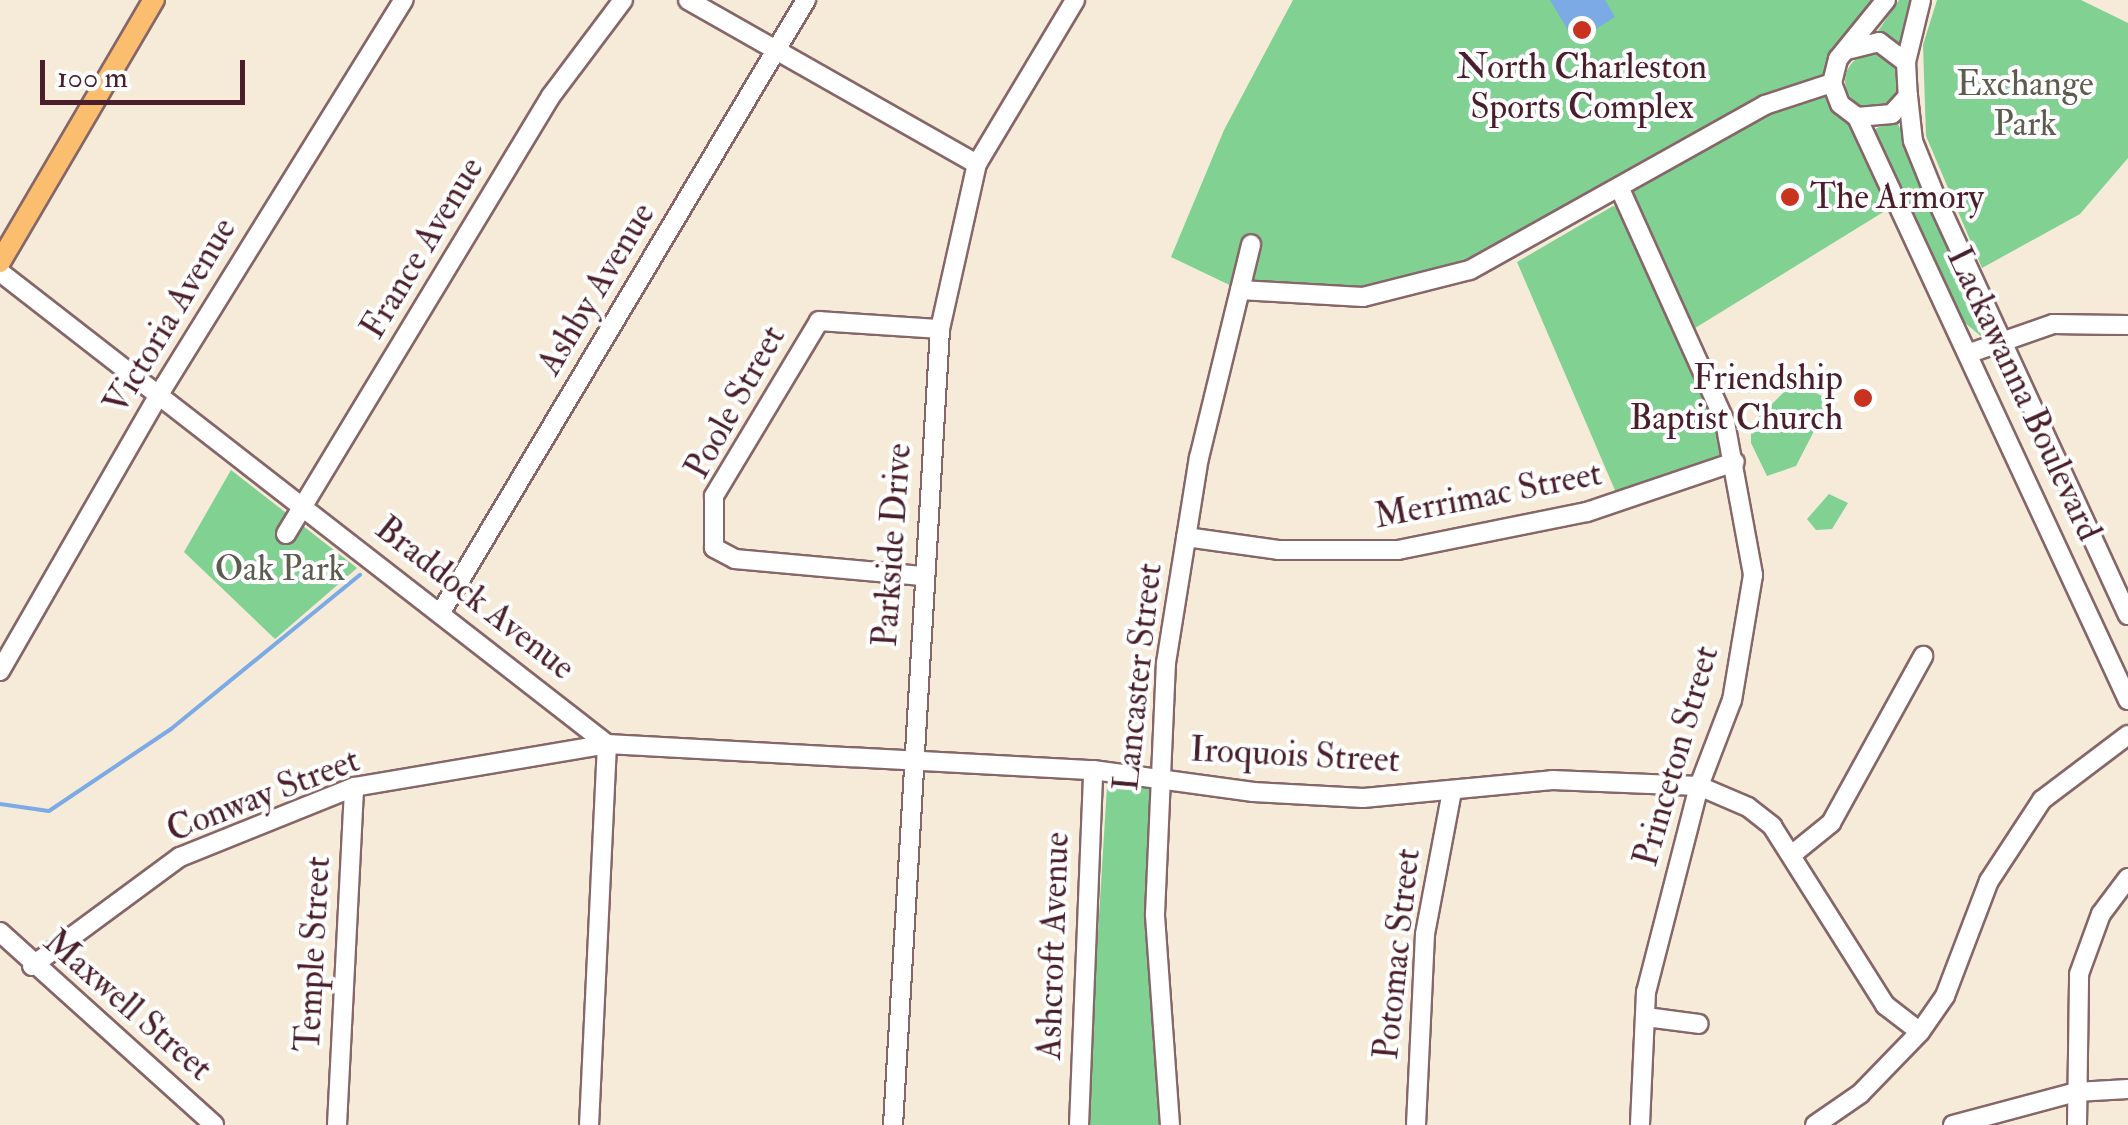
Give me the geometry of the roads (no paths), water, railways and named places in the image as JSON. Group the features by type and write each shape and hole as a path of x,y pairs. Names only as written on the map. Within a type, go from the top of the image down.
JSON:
{"main road":[{"path":"0,262 154,0"}],"street":[{"name":"Victoria Avenue","path":"0,670 158,396 404,0"},
{"name":"France Avenue","path":"286,534 306,507 550,96 623,0"},
{"path":"688,0 977,164"},
{"name":"Ashby Avenue","path":"442,612 806,0"},
{"name":"Parkside Drive","path":"893,1125 922,576 940,329 977,164 1075,0"},
{"path":"1886,0 1847,50 1832,83 1840,104 1857,117 1881,119 1908,96 1906,62 1921,0"},
{"path":"1847,50 1879,42 1906,62"},
{"path":"1240,290 1363,298 1416,288 1470,270 1765,104 1832,83"},
{"name":"Lackawanna Boulevard","path":"1908,96 1913,142 2128,615"},
{"name":"Lackawanna Boulevard","path":"1857,117 1970,352 2128,700"},
{"name":"Princeton Street","path":"1620,189 1726,422 1753,575 1732,700 1699,786 1650,974 1640,1125"},
{"name":"Lancaster Street","path":"1170,1125 1155,914 1156,779 1186,537 1251,244"},
{"name":"Braddock Avenue","path":"0,272 607,744"},
{"name":"Poole Street","path":"922,576 735,560 714,548 714,496 820,320 940,329"},
{"path":"1970,352 2053,324 2128,325"},
{"name":"Merrimac Street","path":"1186,537 1278,550 1398,550 1586,512 1736,462"},
{"path":"1794,853 1831,823 1923,656"},
{"path":"1816,1125 1860,1094 1920,1032 1945,996 1973,916 2013,838 2076,768 2128,735"},
{"path":"589,1125 607,744"},
{"name":"Iroquois Street","path":"607,744 912,764 1093,770 1364,798 1552,780 1699,786 1748,807 1794,853 1885,1005 1920,1032"},
{"name":"Conway Street","path":"32,966 180,857 354,787 607,744"},
{"name":"Ashcroft Avenue","path":"1079,1125 1093,770"},
{"name":"Temple Street","path":"336,1125 354,787"},
{"name":"Potomac Street","path":"1416,1125 1425,934 1452,791"},
{"path":"2077,1125 2078,974 2102,914 2128,878"},
{"name":"Maxwell Street","path":"0,932 32,966 214,1125"},
{"path":"1646,1017 1699,1024"},
{"path":"1953,1125 2076,1092 2128,1089"}],"water":[{"name":"North Charleston Sports Complex","path":"1550,0 1605,0 1615,17 1575,42"}],"waterway":[{"path":"0,804 49,811 171,729 360,575"}],"place":[{"name":"North Charleston Sports Complex","path":"1582,30"},
{"name":"The Armory","path":"1790,197"},
{"name":"Friendship Baptist Church","path":"1863,398"}],"park label":[{"name":"Exchange Park","path":"2025,104"},
{"name":"Oak Park","path":"280,569"}]}
